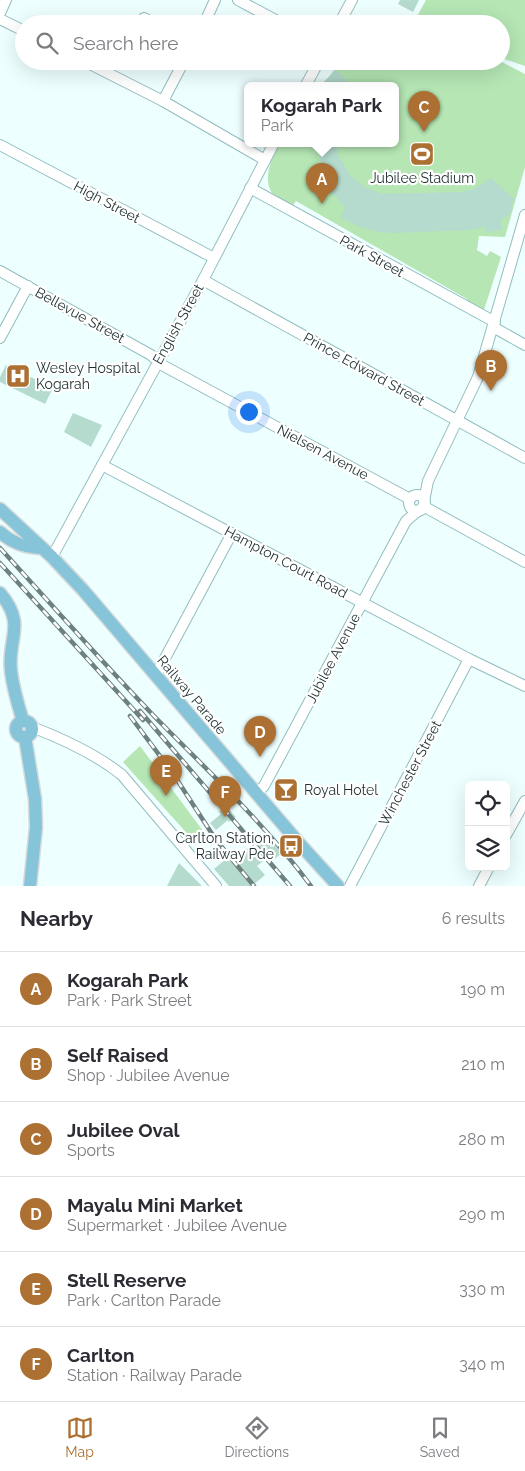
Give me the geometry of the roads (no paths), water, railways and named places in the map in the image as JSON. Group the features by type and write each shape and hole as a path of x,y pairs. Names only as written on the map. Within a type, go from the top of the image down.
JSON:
{"main road":[{"name":"Railway Parade","path":"0,509 40,548 52,557 338,886"},
{"name":"Railway Parade","path":"0,532 22,546 40,548"},
{"path":"0,593 13,613 14,634 6,660 11,670 14,690 27,728 35,798 36,827 30,886"}],"street":[{"path":"0,13 6,0"},
{"path":"208,15 215,0"},
{"path":"238,0 266,15"},
{"path":"344,15 350,4"},
{"path":"0,20 15,27"},
{"path":"102,70 163,101 265,160"},
{"path":"163,101 179,70"},
{"path":"308,82 314,70"},
{"name":"High Street","path":"0,144 214,258"},
{"name":"English Street","path":"52,557 203,280 272,147"},
{"name":"Park Street","path":"250,188 525,344"},
{"path":"417,503 478,377 525,215"},
{"name":"Bellevue Street","path":"0,271 151,355 157,362"},
{"name":"Prince Edward Street","path":"203,280 525,458"},
{"path":"0,338 28,286"},
{"name":"Nielsen Avenue","path":"157,362 525,562"},
{"name":"Hampton Court Road","path":"102,465 469,659 525,686"},
{"name":"Jubilee Avenue","path":"257,793 264,786 417,503"},
{"path":"156,675 232,533"},
{"name":"Winchester Street","path":"352,882 469,659"},
{"path":"27,728 66,742 112,767 122,775 216,886"},
{"path":"510,831 522,815 525,801"},
{"path":"479,886 487,871"}],"railway":[{"path":"0,548 134,695 255,819 311,886"},
{"path":"0,563 143,720"},
{"path":"140,711 290,886"},
{"path":"130,716 172,772 216,840 254,886"}],"place":[{"name":"Jubilee Oval","path":"424,132"},
{"name":"Jubilee Stadium","path":"422,154"},
{"name":"Kogarah Park","path":"322,204"},
{"name":"Wesley Hospital Kogarah","path":"18,376"},
{"name":"Self Raised","path":"491,391"},
{"name":"Mayalu Mini Market","path":"260,757"},
{"name":"Royal Hotel","path":"286,790"},
{"name":"Stell Reserve","path":"166,796"},
{"name":"Carlton","path":"225,817"},
{"name":"Carlton Station, Railway Pde","path":"291,846"}]}
